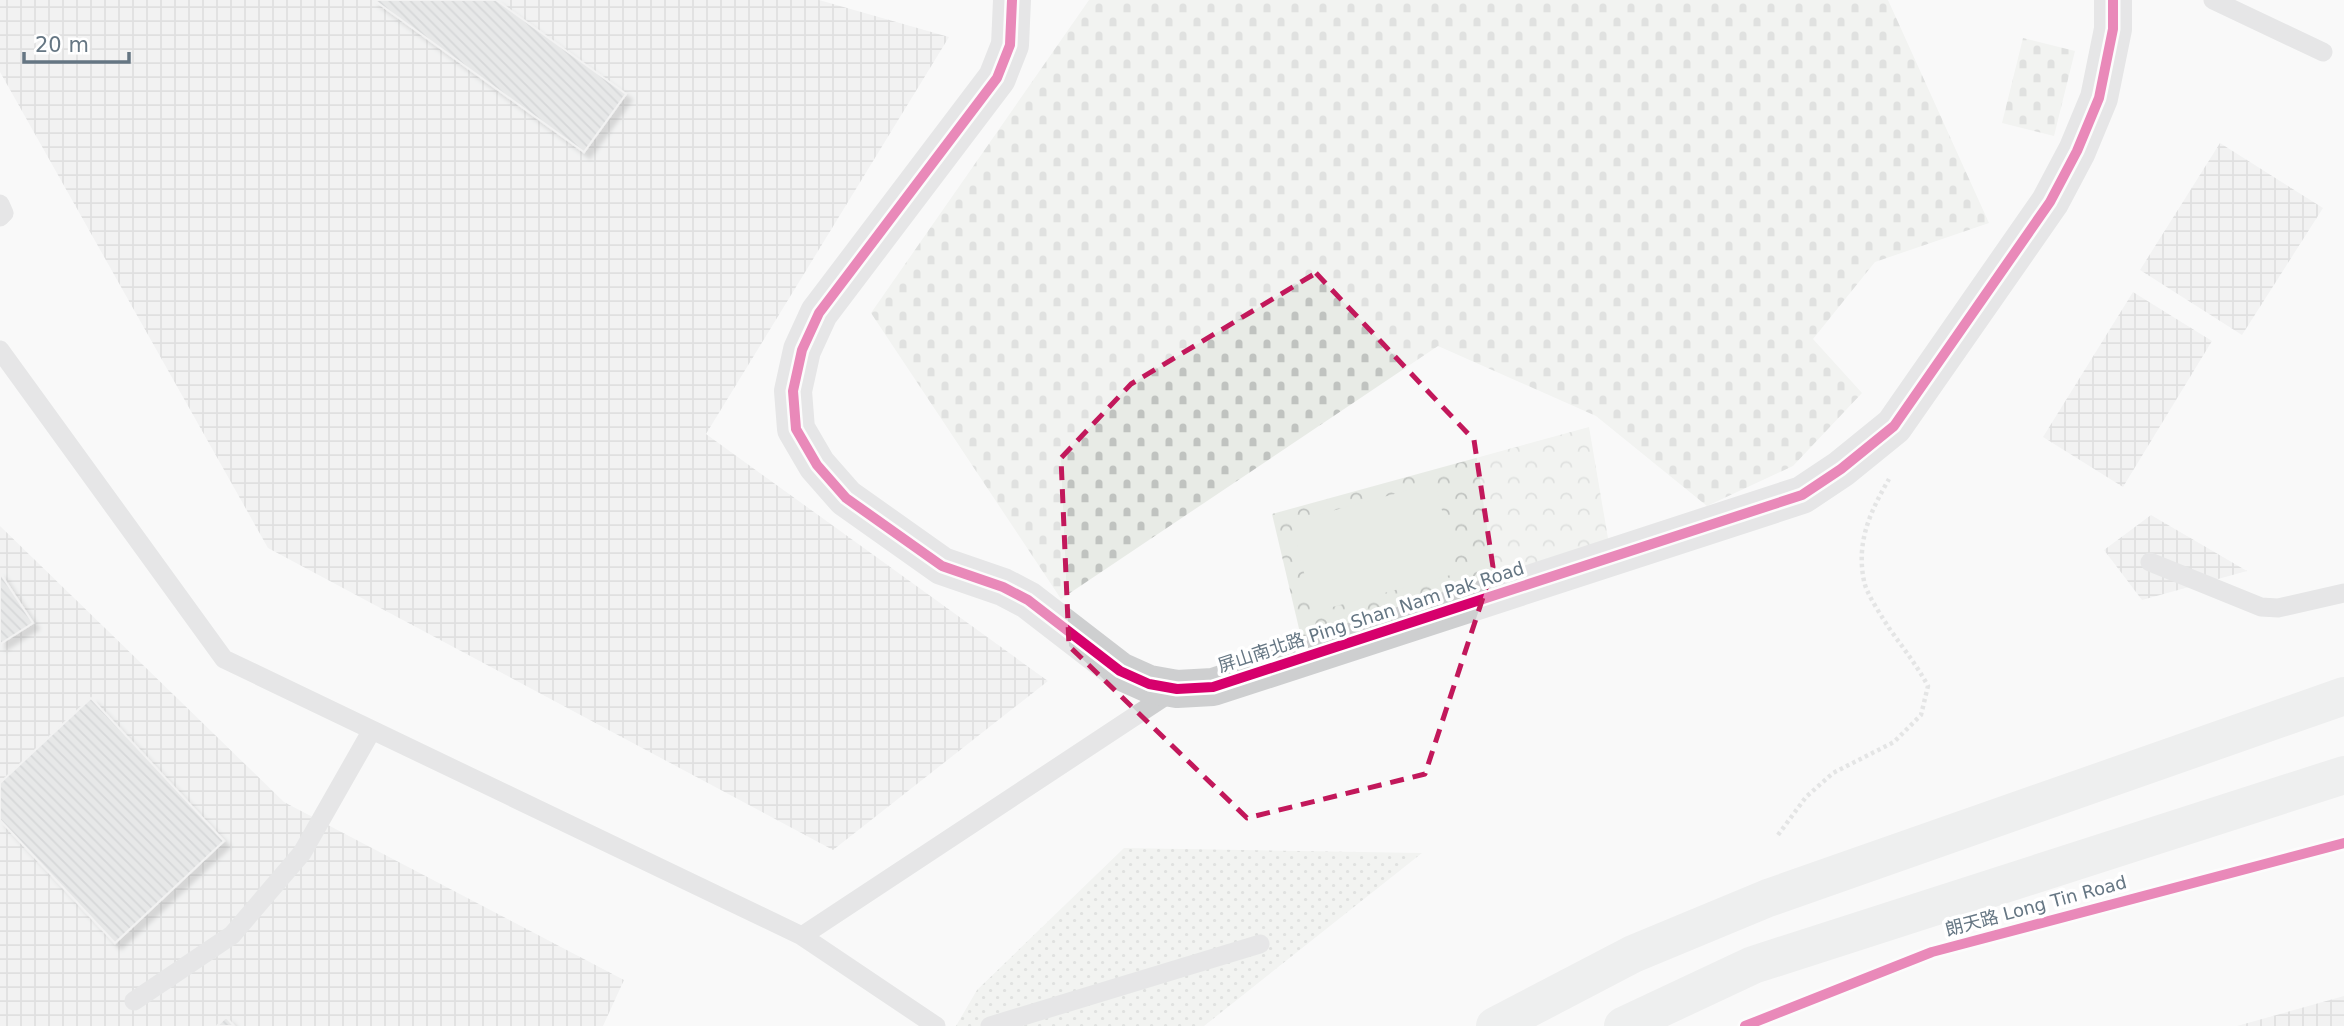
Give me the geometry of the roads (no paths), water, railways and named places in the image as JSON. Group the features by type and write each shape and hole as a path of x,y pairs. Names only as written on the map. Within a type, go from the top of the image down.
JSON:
{"main road":[{"path":"1495,1026 1633,954 1768,898 2344,696"},
{"name":"朗天路 Long Tin Road","path":"1623,1026 1753,965 2344,775"}],"street":[{"name":"屏山南北路 Ping Shan Nam Pak Road","path":"1012,0 1010,45 997,78 819,313 802,350 793,391 796,429 817,465 846,498 942,566 1003,587 1028,600 1121,671 1149,684 1177,689 1213,687 1802,495 1841,469 1894,426 2050,202 2077,151 2099,98 2113,29 2113,0"}],"lane":[{"path":"2213,0 2323,52"},
{"path":"0,204 4,213 0,217"},
{"path":"0,350 224,659 803,936 936,1026"},
{"path":"2150,562 2261,607 2278,608 2344,593"},
{"path":"803,936 1177,689"},
{"path":"134,1001 232,935 302,853 372,730"},
{"path":"990,1026 1259,944"}]}
